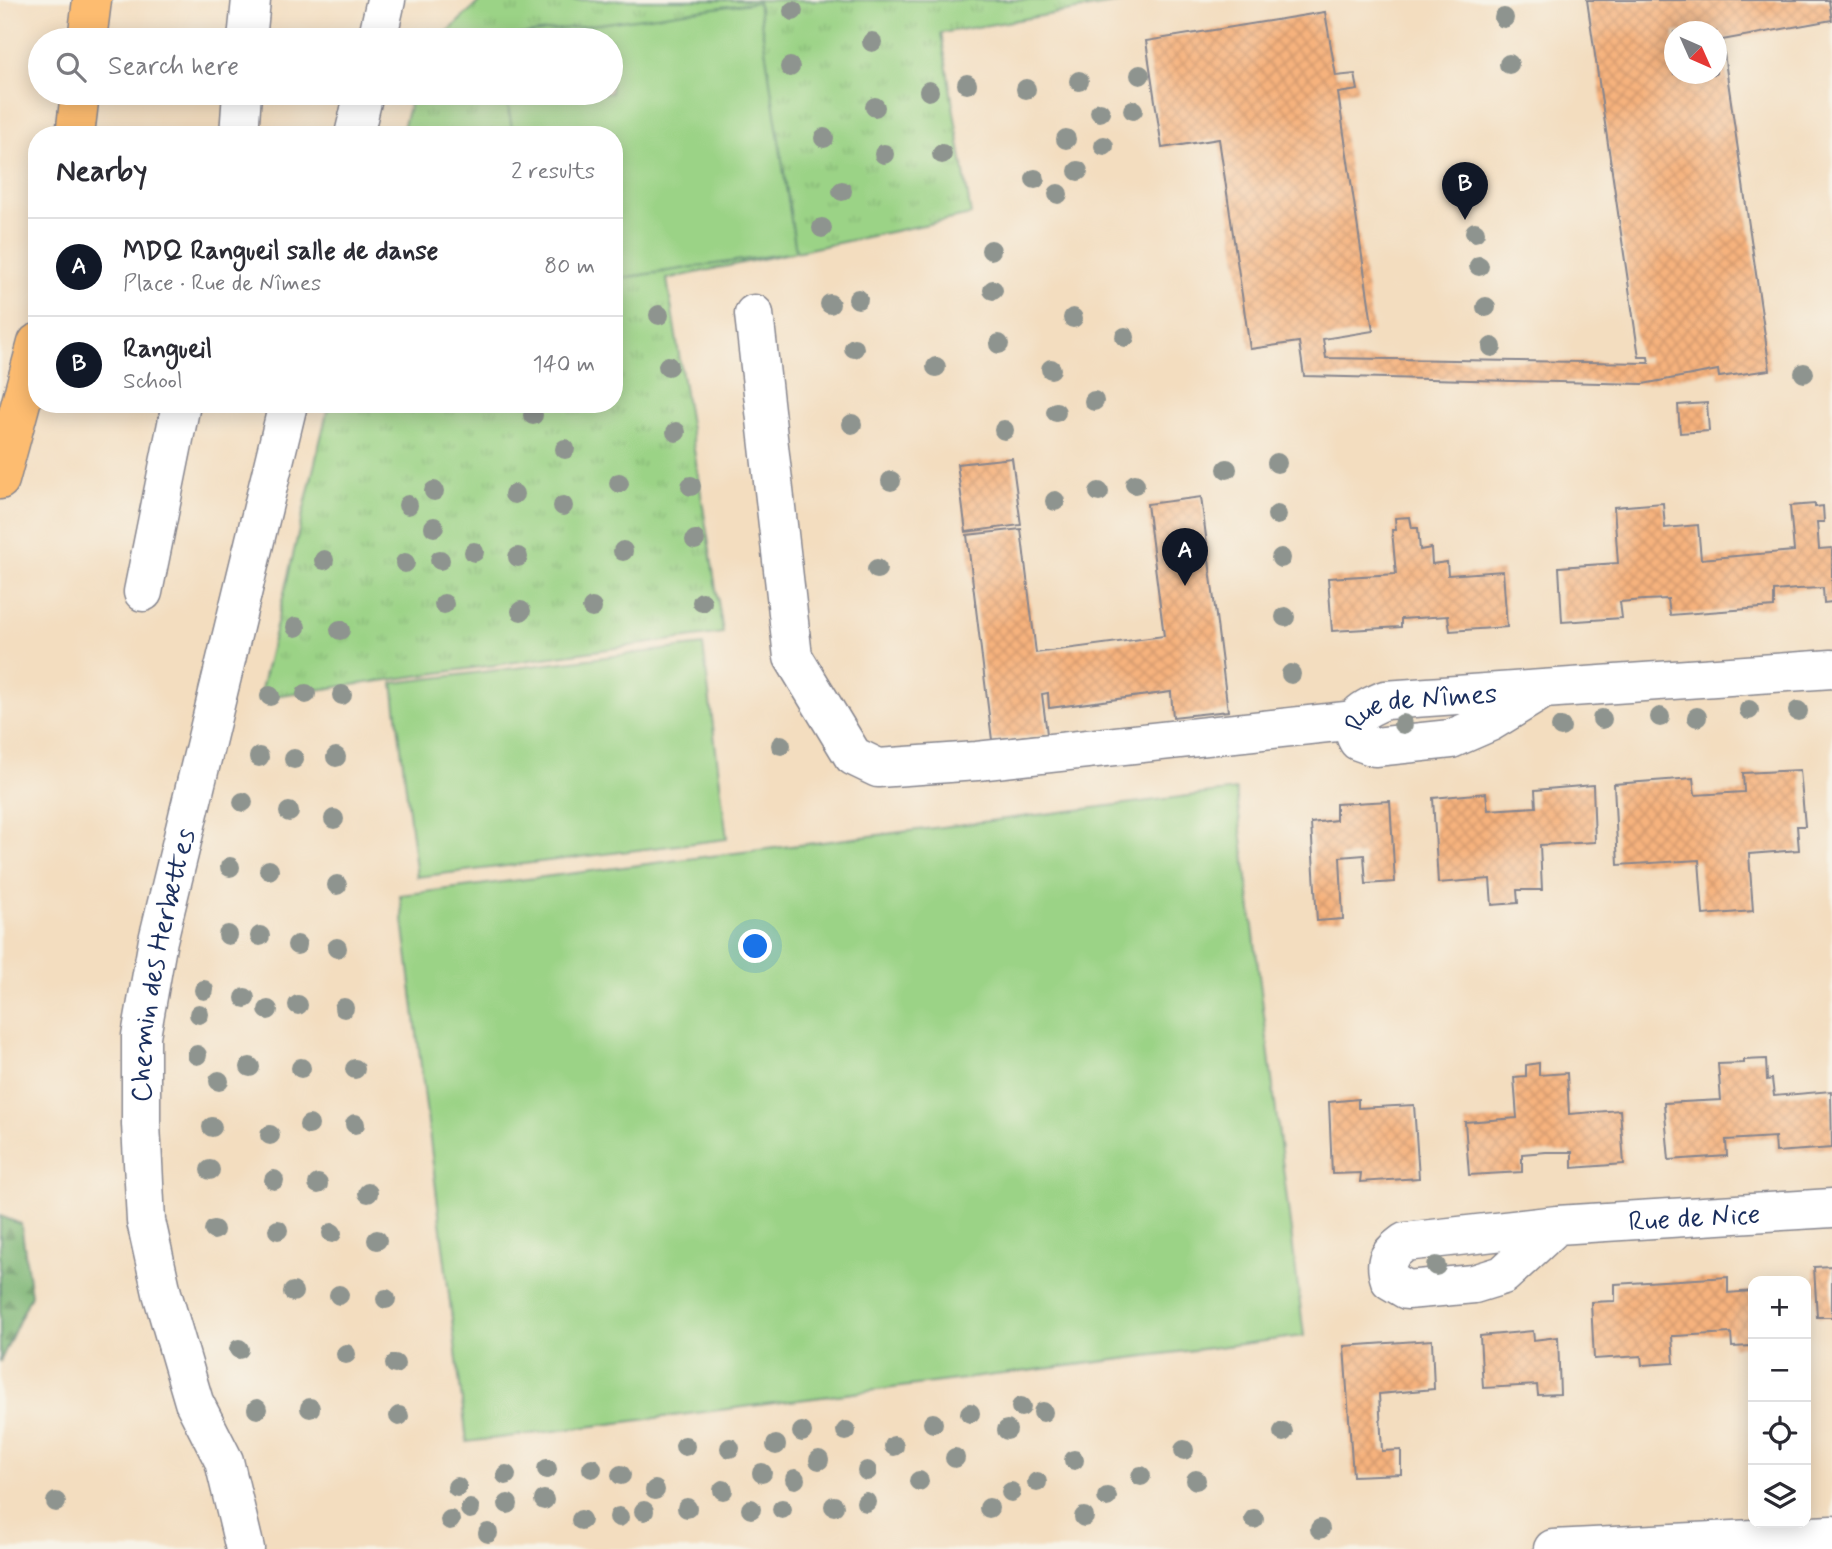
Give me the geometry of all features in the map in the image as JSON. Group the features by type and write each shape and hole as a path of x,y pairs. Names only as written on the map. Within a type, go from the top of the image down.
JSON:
{"highway":[{"path":"88,28 92,0"},
{"path":"76,126 79,105"},
{"path":"0,480 28,376"}],"street":[{"path":"248,28 251,0"},
{"path":"380,28 386,0"},
{"path":"240,126 241,105"},
{"path":"356,126 361,105"},
{"name":"Rue de Nîmes","path":"754,314 793,657 853,756 878,768 977,761 1355,720 1365,709 1385,700 1832,669"},
{"path":"143,592 179,413"},
{"name":"Chemin des Herbettes","path":"242,1536 224,1461 194,1402 162,1293 146,1221 141,1124 141,1036 158,940 286,413"},
{"name":"Rue de Nice","path":"1557,1225 1832,1208"},
{"path":"1552,1549 1832,1535"}],"green space":[{"path":"481,0 1136,0 941,33 971,215 667,279 723,633 259,698 327,413 623,413 623,126 404,126 410,105 623,105 623,28 452,28"},
{"path":"758,2 796,252 623,278 623,126 512,126 508,105 623,105 623,28 569,28"},
{"path":"703,645 727,839 417,877 393,683"},
{"path":"1236,790 1304,1336 467,1442 400,895"},
{"path":"0,1216 21,1224 31,1295 0,1362"}],"building":[{"path":"1587,0 1829,0 1832,20 1727,39 1727,21 1664,21 1664,84 1727,84 1727,74 1770,370 1719,377 1718,370 1643,384 1304,376 1299,342 1250,349 1219,139 1162,148 1146,41 1325,12 1336,76 1355,74 1358,90 1338,93 1373,331 1323,339 1326,358 1649,363 1648,357 1639,357"},
{"path":"1707,403 1709,431 1680,433 1678,405"},
{"path":"1012,458 1021,525 966,532 957,464"},
{"path":"1201,497 1228,711 1173,717 1171,692 1049,708 1048,693 1042,694 1047,734 992,740 967,535 1021,529 1036,653 1164,636 1147,504"},
{"path":"1663,503 1665,528 1698,525 1701,559 1794,551 1790,506 1823,506 1824,522 1817,522 1819,549 1832,548 1832,602 1824,603 1823,588 1797,589 1774,591 1774,607 1670,615 1668,599 1644,600 1620,602 1622,618 1562,622 1559,567 1618,563 1614,507"},
{"path":"1410,517 1412,528 1418,528 1420,550 1431,548 1432,564 1447,562 1448,575 1503,571 1507,627 1450,631 1448,616 1401,619 1401,627 1332,631 1328,578 1396,574 1392,530 1396,530 1395,518"},
{"path":"1800,770 1805,826 1797,826 1799,850 1749,854 1753,911 1703,915 1699,860 1618,865 1614,784 1693,778 1695,795 1744,792 1743,773"},
{"path":"1593,785 1595,842 1540,845 1542,890 1517,890 1518,903 1492,905 1490,879 1438,883 1433,798 1486,793 1488,810 1536,807 1535,790"},
{"path":"1390,801 1395,882 1366,884 1364,855 1340,857 1343,919 1317,921 1311,823 1336,820 1336,804"},
{"path":"1766,1059 1767,1080 1772,1079 1774,1096 1831,1091 1832,1148 1776,1152 1775,1137 1726,1140 1727,1156 1669,1160 1664,1103 1721,1100 1718,1064"},
{"path":"1539,1063 1539,1075 1567,1073 1569,1114 1620,1110 1624,1164 1572,1168 1572,1152 1546,1152 1522,1154 1522,1172 1469,1175 1465,1122 1517,1118 1514,1077 1526,1076 1526,1065"},
{"path":"1358,1099 1358,1108 1414,1105 1419,1178 1360,1182 1361,1173 1332,1174 1329,1102"},
{"path":"1832,1266 1832,1317 1817,1317 1814,1267"},
{"path":"1728,1277 1728,1293 1748,1291 1748,1346 1732,1347 1731,1333 1672,1336 1674,1363 1642,1365 1641,1356 1594,1359 1591,1302 1615,1301 1615,1284"},
{"path":"1533,1331 1534,1340 1558,1337 1560,1394 1538,1395 1537,1385 1483,1388 1480,1336"},
{"path":"1432,1340 1434,1389 1379,1394 1382,1451 1401,1450 1401,1474 1353,1476 1344,1346"}],"place":[{"name":"Rangueil","path":"1465,220"},
{"name":"MDQ Rangueil salle de danse","path":"1185,586"}]}
